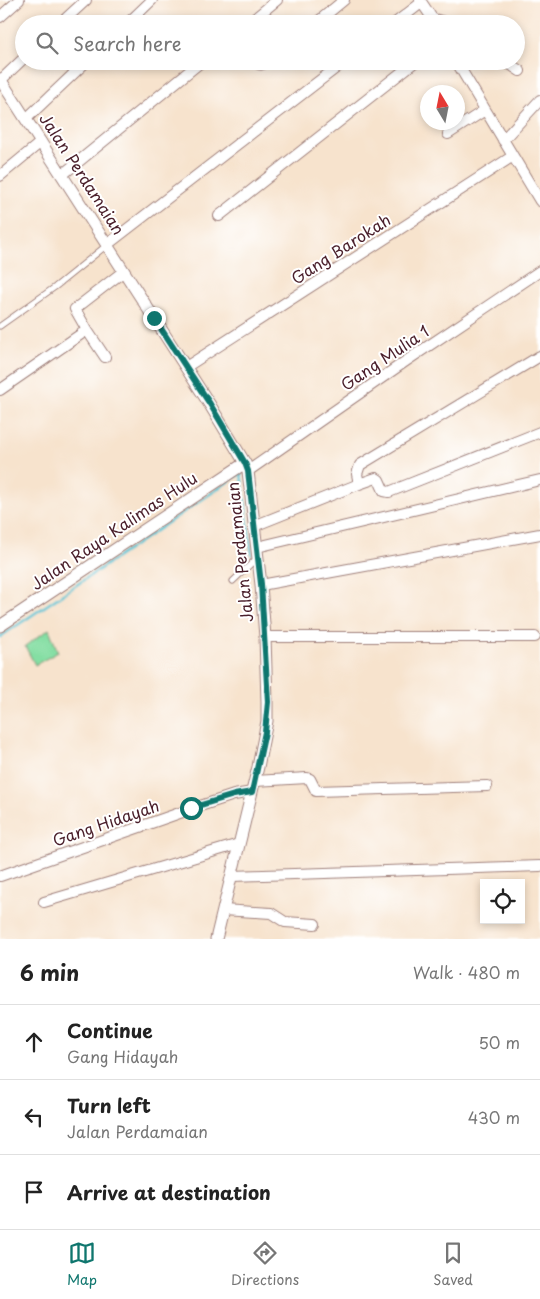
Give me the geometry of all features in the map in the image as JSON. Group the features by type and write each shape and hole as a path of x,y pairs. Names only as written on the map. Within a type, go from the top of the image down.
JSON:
{"street":[{"path":"0,17 19,0"},
{"path":"70,15 86,0"},
{"path":"136,15 152,0"},
{"path":"259,15 277,0"},
{"path":"326,15 344,0"},
{"path":"405,15 421,1 431,15"},
{"path":"0,79 15,66"},
{"path":"26,119 78,70"},
{"path":"62,175 191,70"},
{"path":"108,244 334,70"},
{"path":"219,216 405,70"},
{"path":"461,70 540,201"},
{"name":"Jalan Perdamaian","path":"0,79 108,244 247,467 261,584 265,637 267,712 254,786 216,939"},
{"path":"504,140 540,100"},
{"path":"448,134 485,110"},
{"path":"0,176 41,142"},
{"name":"Gang Barokah","path":"186,367 513,156"},
{"path":"105,357 75,309 124,271"},
{"name":"Gang Mulia 1","path":"247,467 540,271"},
{"path":"0,390 87,330"},
{"path":"359,484 357,474 360,465 540,356"},
{"path":"254,526 376,478 384,490 389,492 540,432"},
{"name":"Jalan Raya Kalimas Hulu","path":"0,626 247,467"},
{"path":"257,553 540,480"},
{"path":"261,584 540,534"},
{"path":"265,637 535,636"},
{"name":"Gang Hidayah","path":"0,876 191,808 234,795 254,786 307,778 316,791 487,786"},
{"path":"44,902 239,844"},
{"path":"232,876 540,866"},
{"path":"224,910 271,914 285,922 315,924"}],"lane":[{"path":"0,326 55,287 108,244"},
{"path":"234,582 257,553"}],"green space":[{"path":"49,629 58,652 35,665 25,646"}],"waterway":[{"path":"0,637 241,473 252,555"}],"route":[{"path":"154,318 210,404 245,463 248,471 261,584 268,702 265,732 252,792 234,795 191,808"}]}
